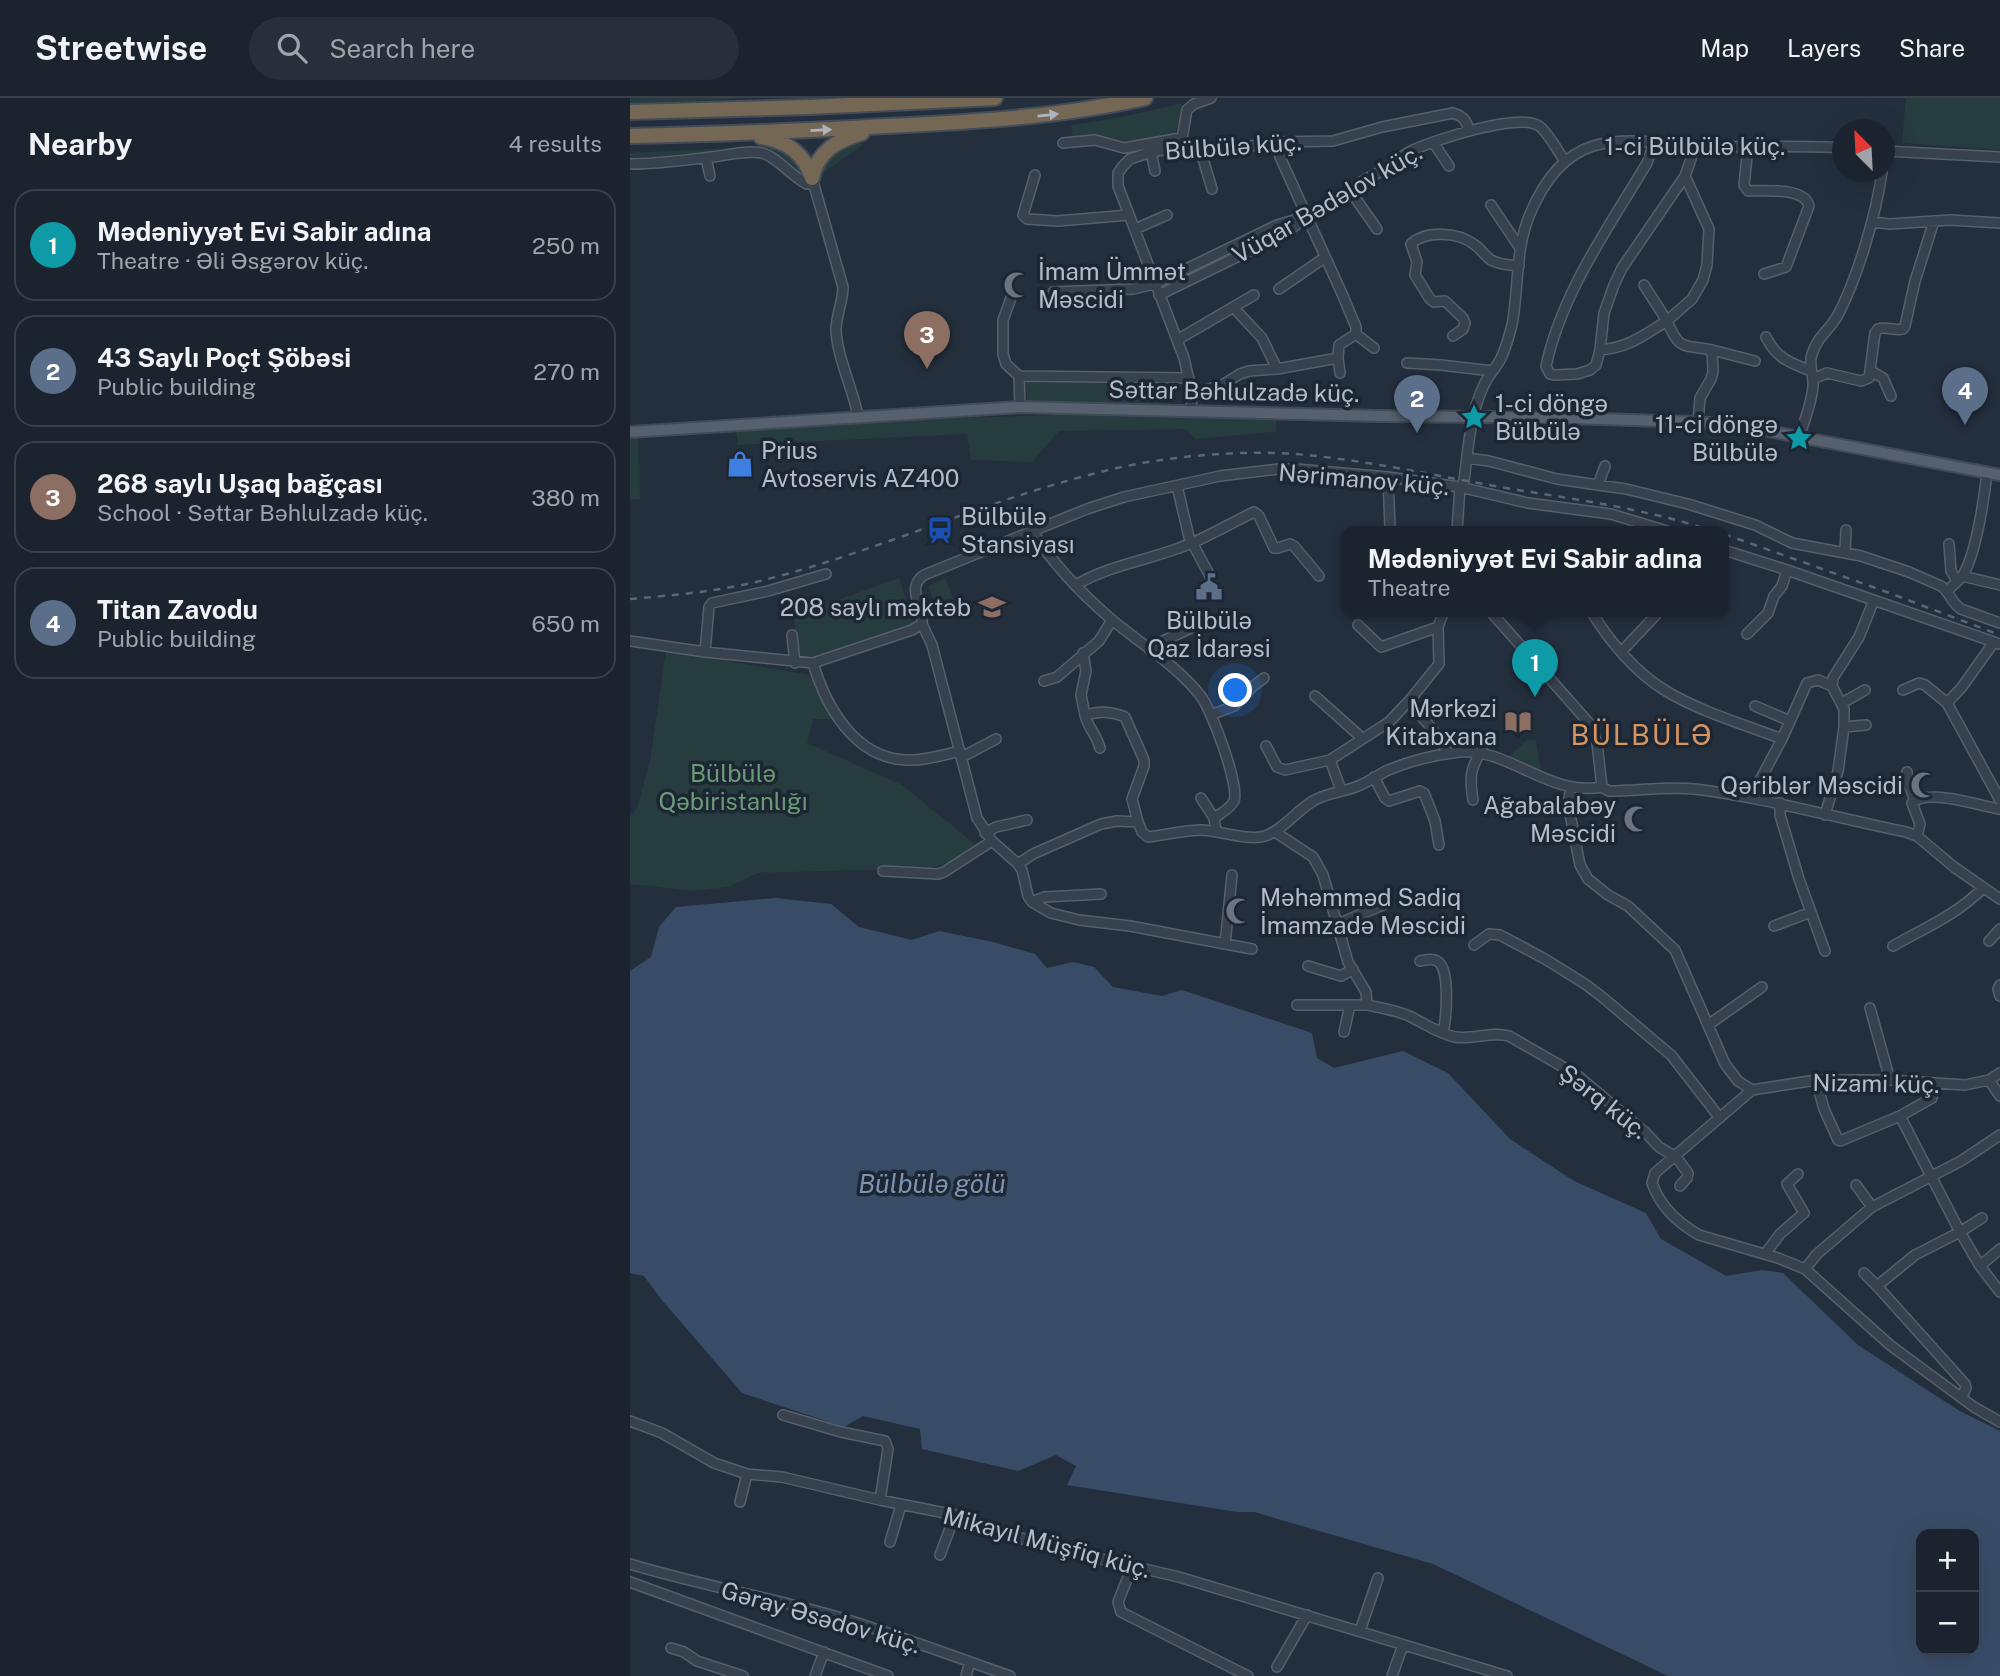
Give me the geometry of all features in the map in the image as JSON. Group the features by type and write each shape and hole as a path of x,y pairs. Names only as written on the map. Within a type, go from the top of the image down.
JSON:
{"highway":[{"path":"630,112 656,106 810,107 995,98"},
{"path":"630,136 900,126 1052,115 1145,98"},
{"path":"813,181 817,163 835,143 862,133 900,126"},
{"path":"700,135 754,136 785,144 802,156 813,181"}],"main road":[{"name":"Səttar Bəhlulzadə küç.","path":"630,432 1020,407 1698,422 1742,426 2000,475"}],"street":[{"path":"1063,143 1095,140 1124,148 1181,142 1189,106 1212,98"},
{"name":"Bülbülə küç.","path":"1191,411 1189,378 1177,340 1118,186 1118,173 1129,159 1181,142 1224,150 1277,142 1333,141 1382,127 1452,113 1465,120 1469,130"},
{"name":"Vüqar Bədəlov küç.","path":"1159,295 1286,233 1306,217 1351,192 1355,186 1403,155 1469,130 1502,124 1533,123 1538,125 1565,161"},
{"path":"1277,142 1280,158 1356,327 1356,334"},
{"path":"1433,142 1449,166"},
{"name":"1-ci Bülbülə küç.","path":"1457,526 1460,487 1464,481 1474,417 1483,386 1507,344 1513,316 1520,248 1528,217 1545,185 1565,161 1591,147 1612,142 1832,148"},
{"path":"1654,143 1647,163 1586,266 1566,308 1546,366 1548,371 1555,375 1590,370 1596,365 1604,313 1614,285 1622,268 1685,177 1693,146"},
{"path":"1202,145 1203,159 1212,188"},
{"path":"1748,147 1744,185 1748,191 1788,192 1807,199 1810,206 1786,267 1764,274"},
{"path":"1151,152 1155,171"},
{"path":"630,164 762,153 800,181 807,184 813,181 843,287 836,323 837,339 855,397 858,416"},
{"path":"1895,153 2000,157"},
{"path":"706,158 710,176"},
{"path":"1035,175 1023,215 1027,219 1058,221 1129,215"},
{"path":"1600,350 1630,344 1667,321 1692,299 1703,280 1707,265 1709,229 1685,177"},
{"path":"1799,438 1813,391 1810,361 1816,343 1839,313 1852,282 1872,222 1880,182"},
{"path":"1351,192 1377,229"},
{"path":"1491,205 1520,248"},
{"path":"1135,229 1167,215"},
{"path":"1054,292 1133,289 1155,284 1277,225 1306,217"},
{"path":"1872,222 1890,224 1950,220 2000,223"},
{"path":"1766,337 1775,352 1812,375 1827,373 1865,380 1869,378 1875,333 1882,327 1899,330 1905,326 1915,281 1934,221"},
{"path":"1454,336 1463,328 1463,318 1445,301 1434,302 1430,299 1415,275 1417,262 1411,244 1431,234 1464,239 1476,245 1490,260 1519,266"},
{"path":"1279,289 1324,258"},
{"path":"1644,285 1667,321 1676,341 1681,345 1755,361"},
{"path":"1177,340 1254,295"},
{"path":"1011,298 1003,320 1003,354 1006,364 1019,376 1189,378"},
{"path":"1233,307 1262,338 1277,369"},
{"path":"1356,334 1374,348"},
{"path":"1340,373 1337,348 1356,334"},
{"path":"1698,422 1700,398 1713,372 1712,350"},
{"path":"1192,394 1222,385 1249,371 1338,358"},
{"path":"1407,363 1492,372"},
{"path":"1871,371 1886,382 1891,396"},
{"path":"1019,376 1020,407"},
{"name":"Nərimanov küç.","path":"1468,458 1556,479 1626,489 1688,504 1755,526 1792,543 1845,553 1909,572 1941,586 1961,609 2000,624"},
{"path":"1598,485 1605,466"},
{"name":"Nərimanov küç.","path":"922,624 923,615 915,590 919,579 1104,503 1248,472 1296,468 1388,477 1460,487 1528,503 1611,514 1651,526"},
{"path":"1947,591 1960,578 1973,545 1987,473"},
{"path":"1388,477 1390,526"},
{"path":"1177,486 1192,543 1210,576"},
{"path":"1076,586 1123,564 1192,543 1254,512 1257,513 1274,548 1290,544 1294,546 1319,576"},
{"path":"1845,553 1846,530"},
{"path":"1033,532 1076,586 1112,620 1194,687 1203,698 1231,769 1235,793 1232,804 1214,818"},
{"path":"1949,544 1951,571 1960,578 2000,585"},
{"path":"1729,552 1997,643 1947,703"},
{"path":"1747,634 1768,613 1787,570"},
{"path":"705,652 709,607 712,603 768,591 826,574"},
{"path":"1832,686 1833,678 1859,637 1874,600"},
{"path":"1266,746 1277,767 1285,770 1330,761 1389,722 1439,664 1438,627 1442,617"},
{"path":"1495,617 1589,723 1597,743 1602,787"},
{"path":"1596,617 1643,674 1667,692 1782,739"},
{"path":"1622,651 1655,617"},
{"path":"1044,681 1057,677 1103,638 1112,620"},
{"path":"630,640 705,652 813,663 912,630 922,624 932,645 977,818 992,841 1018,864 1032,902 1051,913 1079,920 1130,926 1252,948"},
{"path":"1358,625 1381,647 1438,627"},
{"path":"1150,650 1193,628"},
{"path":"792,635 795,663"},
{"path":"1083,653 1086,671 1081,695 1088,726 1097,735 1100,748"},
{"path":"813,663 825,697 835,715 859,742 889,758 908,761 961,754 996,739"},
{"path":"1211,715 1234,705 1264,678"},
{"path":"1754,798 1803,689 1807,683 1818,680 1832,686 1842,703 1844,727 1838,771 1825,815"},
{"path":"1903,690 1919,683 1947,703 2000,800"},
{"path":"1842,703 1865,690"},
{"path":"1315,696 1362,738"},
{"path":"1409,701 1442,741 1447,754"},
{"path":"1755,706 1790,721"},
{"path":"1085,715 1112,712 1125,717 1129,724 1144,760 1132,799 1142,832 1148,836 1197,830 1256,838 1275,832 1311,802 1326,794 1358,786 1403,764 1447,754 1479,753 1543,779 1571,787 1602,787 1609,791 1682,788 1780,803 1906,832 1917,836 2000,899"},
{"path":"1844,727 1866,724"},
{"path":"1473,800 1469,779 1485,741"},
{"path":"1330,761 1341,790"},
{"path":"1907,772 1913,806 1920,824 1917,836"},
{"path":"1374,778 1389,801 1420,791 1424,793 1435,821 1439,845"},
{"path":"1571,787 1568,804 1584,873 1608,895 1628,906 1675,950 1730,1072 1738,1082 1752,1090 1656,1173 1652,1183 1655,1192 1679,1222 1699,1235 1792,1262 1805,1269 1890,1345 1973,1407 2000,1422"},
{"path":"1201,797 1214,818 1216,831"},
{"path":"1914,800 1926,797 1956,799 2000,809"},
{"path":"1780,803 1780,815 1803,894 1825,951"},
{"path":"985,833 996,827 1027,820"},
{"path":"1018,864 1044,849 1109,822 1138,822"},
{"path":"1275,832 1313,857 1323,875 1348,962 1366,992 1367,1006"},
{"path":"883,871 937,874 992,841"},
{"path":"1225,944 1232,875"},
{"path":"1893,946 1971,900 1983,888"},
{"path":"1032,902 1044,897 1101,894"},
{"path":"1338,924 1385,904"},
{"path":"1774,926 1811,912"},
{"path":"1989,941 2000,929"},
{"path":"1474,945 1489,934 1500,935 1585,984 1671,1055 1720,1118"},
{"path":"1420,961 1434,959 1443,969 1447,1006 1443,1033"},
{"path":"1308,966 1341,976 1353,970"},
{"path":"2000,985 2000,996"},
{"path":"1708,1025 1762,987"},
{"name":"Şərq küç.","path":"1297,1005 1367,1006 1408,1015 1455,1037 1500,1034 1510,1036 1577,1075 1647,1133 1659,1147 1676,1157"},
{"path":"1344,1032 1350,1005"},
{"path":"1870,1009 1890,1080"},
{"name":"Nizami küç.","path":"1752,1090 1816,1080 1890,1080 1965,1085 1989,1080 2000,1073"},
{"path":"1816,1080 1824,1109 1840,1141 1900,1116 1932,1098 1935,1084"},
{"path":"1989,1080 2000,1096"},
{"path":"1900,1116 1960,1233 2000,1292"},
{"path":"1805,1269 1817,1254 1872,1207 1961,1161 2000,1135"},
{"path":"1676,1157 1688,1174 1680,1186"},
{"path":"1765,1254 1780,1234 1804,1213 1787,1184 1798,1174"},
{"path":"1856,1185 1872,1207"},
{"path":"1877,1286 1915,1255 1960,1233 1982,1218"},
{"path":"1980,1266 2000,1249"},
{"path":"1864,1273 1965,1384 1962,1397"},
{"path":"783,1415 885,1441 888,1449 880,1500"},
{"name":"Mikayıl Müşfiq küç.","path":"630,1421 662,1433 714,1463 747,1474 782,1477 955,1515 1041,1545 1179,1577 1507,1676"},
{"path":"740,1502 747,1474"},
{"path":"890,1542 901,1505"},
{"path":"940,1555 955,1515"},
{"name":"Gəray Əsədov küç.","path":"630,1564 847,1620 1010,1676"},
{"path":"1132,1567 1118,1602 1121,1612 1248,1676"},
{"path":"1360,1631 1378,1578"},
{"path":"630,1582 888,1676"},
{"path":"1277,1667 1307,1615"},
{"path":"1392,1676 1403,1645"},
{"path":"671,1648 684,1652 697,1661 743,1676"},
{"path":"815,1676 824,1652"},
{"path":"966,1676 970,1662"}],"green space":[{"path":"630,98 754,98 630,104"},
{"path":"1906,98 2000,98 2000,150 1902,143"},
{"path":"1183,103 1176,133 1171,138 1122,146 1096,136 1073,137 1071,125"},
{"path":"853,143 864,144 819,176 822,163 830,154"},
{"path":"777,146 789,150 805,175 800,175 770,151 630,159 630,153"},
{"path":"1026,381 1160,382 1167,403 1027,401"},
{"path":"1085,414 1276,420 1276,432 1195,439 1186,429 1059,431 1032,462 971,460 967,434 738,445 736,428 875,421"},
{"path":"630,438 638,438 640,499 630,500"},
{"path":"899,578 914,623 825,653 801,658 793,616"},
{"path":"945,578 956,605 939,612 928,586"},
{"name":"Bülbülə Qəbiristanlığı","path":"666,651 811,675 832,719 813,719 807,743 902,785 976,845 960,857 933,868 757,873 729,887 694,891 630,884 630,816 637,808 650,761"},
{"path":"1528,739 1536,740 1541,773 1505,760"}],"water":[{"name":"Bülbülə gölü","path":"776,898 831,904 859,927 912,940 939,931 1035,954 1047,968 1073,962 1094,967 1113,987 1162,996 1182,990 1312,1033 1317,1058 1334,1068 1403,1051 1448,1073 1510,1139 1574,1181 1646,1213 1661,1239 1726,1276 1762,1270 1783,1273 1858,1345 1958,1410 2000,1431 2000,1676 1668,1676 1433,1564 1254,1512 1237,1512 1067,1485 1076,1466 1056,1455 1018,1471 922,1449 920,1429 863,1416 844,1427 742,1393 644,1276 630,1273 630,971 651,957 659,927 676,907"}],"railway":[{"path":"630,599 699,592 751,583 812,567 1069,480 1113,469 1204,455 1296,454 1373,464 1634,510 1697,526"},
{"path":"1729,536 2000,635"}],"place":[{"name":"İmam Ümmət Məscidi","path":"1017,285"},
{"name":"268 saylı Uşaq bağçası","path":"927,369"},
{"name":"1-ci döngə Bülbülə","path":"1474,417"},
{"name":"Titan Zavodu","path":"1965,425"},
{"name":"43 Saylı Poçt Şöbəsi","path":"1417,433"},
{"name":"11-ci döngə Bülbülə","path":"1799,438"},
{"name":"Prius Avtoservis AZ400","path":"740,464"},
{"name":"Bülbülə Stansiyası","path":"940,530"},
{"name":"Bülbülə Qaz İdarəsi","path":"1209,587"},
{"name":"208 saylı məktəb","path":"992,607"},
{"name":"Mədəniyyət Evi Sabir adına","path":"1535,697"},
{"name":"Mərkəzi Kitabxana","path":"1518,722"},
{"name":"Qəriblər Məscidi","path":"1924,785"},
{"name":"Ağabalabəy Məscidi","path":"1637,819"},
{"name":"Məhəmməd Sadiq İmamzadə Məscidi","path":"1239,911"}],"district":[{"name":"BÜLBÜLƏ","path":"1642,734"}]}
